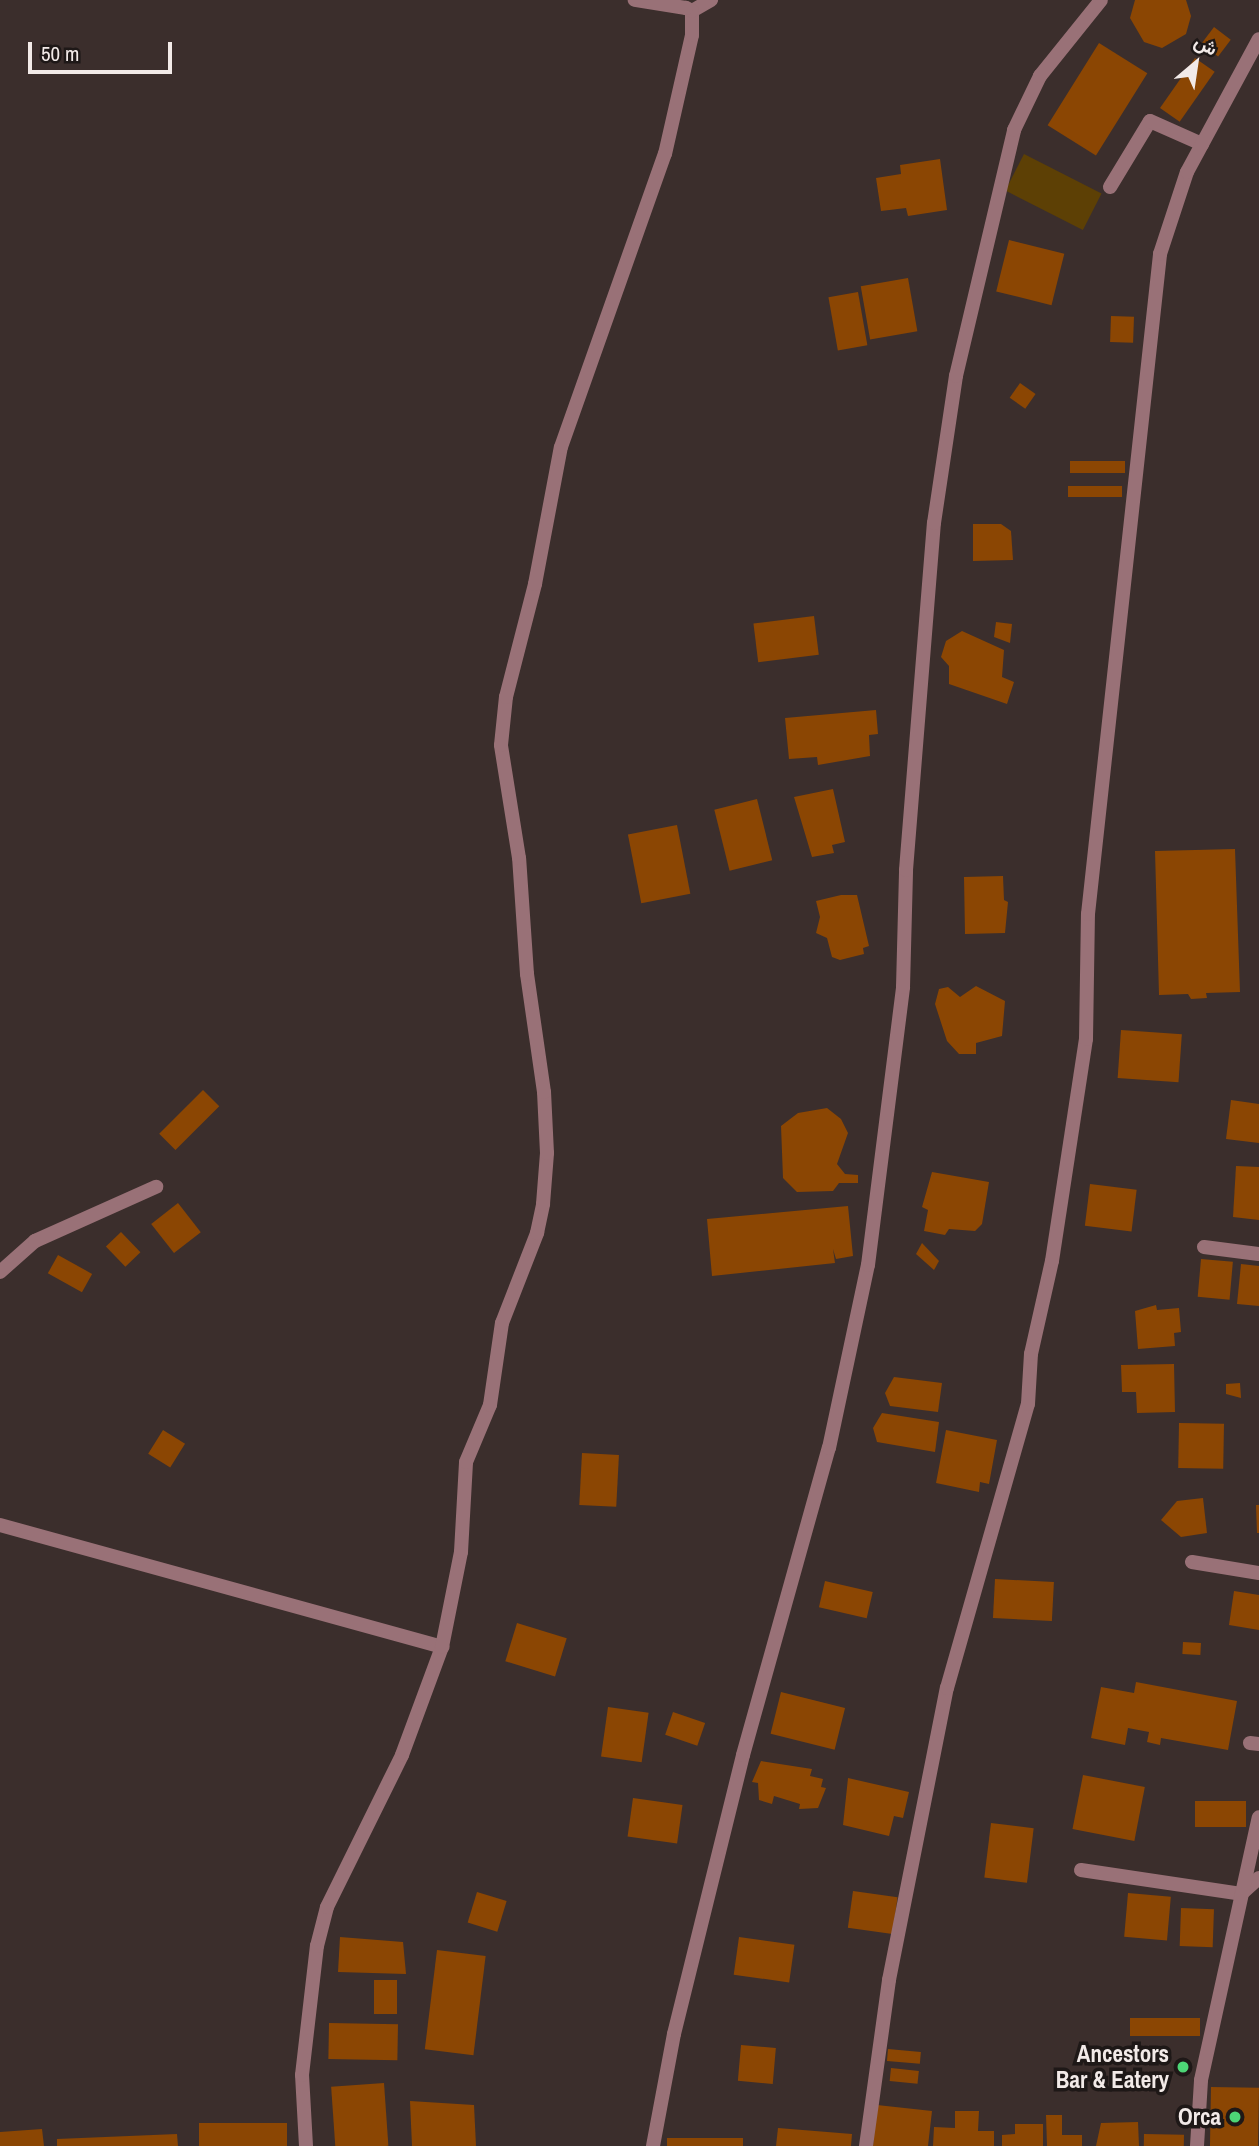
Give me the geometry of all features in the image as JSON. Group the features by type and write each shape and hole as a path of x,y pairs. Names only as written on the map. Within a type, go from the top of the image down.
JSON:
{"street":[{"path":"635,0 678,4 692,11"},
{"path":"692,11 710,0"},
{"path":"653,2146 674,2034 743,1755 829,1448 868,1265 903,987 906,870 934,523 956,376 1014,130 1040,76 1101,0"},
{"path":"306,2146 304,2039 327,1907 402,1755 442,1647 461,1552 466,1462 490,1405 502,1322 537,1233 546,1175 544,1093 527,974 519,858 501,745 506,696 535,584 561,447 665,154 692,35 692,11"},
{"path":"866,2146 889,1980 947,1688 1028,1404 1031,1354 1045,1306 1086,1039 1088,914 1160,254 1172,208 1202,144 1259,39"},
{"path":"1110,187 1150,121 1202,144"},
{"path":"0,1272 35,1241 156,1187"},
{"path":"1204,1247 1259,1254"},
{"path":"0,1525 442,1647"},
{"path":"1192,1562 1259,1573"},
{"path":"1197,2146 1201,2080 1259,1817"},
{"path":"1081,1870 1241,1894"},
{"path":"1241,1894 1259,1878"}],"shaded area":[{"path":"1024,154 1102,193 1083,230 1005,191"}],"building":[{"path":"1135,0 1186,0 1191,16 1186,34 1162,48 1144,42 1130,18"},
{"path":"1214,27 1231,40 1218,56 1201,44"},
{"path":"1099,43 1147,73 1096,155 1048,125"},
{"path":"1195,58 1215,72 1180,122 1160,108"},
{"path":"940,159 947,210 908,216 906,208 881,211 876,178 901,174 900,165"},
{"path":"1009,240 1064,254 1051,305 996,291"},
{"path":"908,278 917,331 870,340 861,286"},
{"path":"858,292 867,345 838,350 828,297"},
{"path":"1111,316 1134,317 1133,343 1110,342"},
{"path":"1020,383 1036,394 1025,409 1010,398"},
{"path":"1070,461 1125,461 1125,473 1070,473"},
{"path":"1068,486 1122,486 1122,497 1068,497"},
{"path":"973,524 1001,524 1011,531 1013,560 973,561"},
{"path":"814,616 819,655 758,662 753,623"},
{"path":"996,622 1012,624 1010,643 994,637"},
{"path":"962,631 1004,650 1002,677 1014,682 1007,704 949,684 949,666 941,657 946,641"},
{"path":"876,710 878,734 869,735 870,756 818,765 817,757 789,759 785,718"},
{"path":"833,789 845,842 832,845 834,853 812,857 794,797"},
{"path":"757,799 772,860 730,871 714,810"},
{"path":"677,825 690,894 641,903 628,835"},
{"path":"1235,849 1240,992 1206,993 1207,998 1191,999 1188,994 1159,995 1155,851"},
{"path":"1003,876 1004,900 1008,902 1005,933 965,934 964,877"},
{"path":"841,895 857,895 869,946 863,948 864,954 840,960 832,957 827,938 816,933 820,917 816,901"},
{"path":"976,986 1005,1001 1002,1036 976,1043 976,1054 959,1054 947,1041 935,1004 939,989 948,987 960,997"},
{"path":"1121,1030 1182,1034 1179,1082 1118,1078"},
{"path":"203,1090 219,1106 175,1150 159,1134"},
{"path":"1231,1100 1259,1104 1259,1143 1226,1139"},
{"path":"827,1108 841,1119 848,1133 837,1164 845,1174 858,1175 858,1183 839,1183 833,1191 797,1192 783,1178 781,1126 798,1113"},
{"path":"1236,1166 1259,1167 1259,1220 1233,1217"},
{"path":"932,1172 989,1182 982,1224 975,1231 949,1229 945,1235 924,1231 928,1210 922,1207"},
{"path":"1090,1184 1137,1190 1132,1231 1085,1226"},
{"path":"178,1203 201,1232 174,1253 151,1224"},
{"path":"848,1206 853,1256 836,1259 833,1249 835,1263 712,1276 707,1219"},
{"path":"121,1232 140,1252 125,1267 106,1247"},
{"path":"922,1243 939,1261 934,1270 916,1254"},
{"path":"58,1255 92,1274 82,1292 48,1273"},
{"path":"1201,1259 1233,1262 1230,1300 1198,1297"},
{"path":"1241,1264 1259,1266 1259,1306 1237,1304"},
{"path":"1156,1305 1157,1310 1179,1308 1181,1332 1174,1333 1175,1346 1138,1349 1135,1311"},
{"path":"1174,1364 1175,1412 1137,1413 1136,1392 1122,1392 1121,1365"},
{"path":"894,1377 942,1383 938,1412 890,1406 885,1393"},
{"path":"1240,1383 1241,1398 1226,1394 1226,1384"},
{"path":"882,1413 939,1422 935,1452 877,1442 873,1428"},
{"path":"1179,1423 1224,1424 1223,1469 1178,1468"},
{"path":"163,1430 185,1444 170,1468 148,1454"},
{"path":"946,1430 997,1440 989,1484 980,1482 979,1492 936,1483"},
{"path":"582,1453 619,1455 616,1507 579,1505"},
{"path":"1203,1498 1207,1533 1181,1537 1161,1520 1177,1501"},
{"path":"1256,1505 1259,1505 1259,1533 1257,1533"},
{"path":"995,1579 1054,1582 1052,1621 993,1618"},
{"path":"825,1581 873,1592 867,1618 819,1607"},
{"path":"1234,1591 1259,1595 1259,1630 1229,1625"},
{"path":"517,1623 567,1638 555,1676 505,1661"},
{"path":"1183,1642 1201,1643 1200,1655 1182,1654"},
{"path":"1136,1682 1237,1701 1228,1750 1161,1738 1160,1745 1147,1742 1149,1732 1128,1728 1125,1745 1091,1738 1101,1687 1134,1693"},
{"path":"781,1692 845,1708 835,1750 771,1734"},
{"path":"608,1707 649,1713 642,1762 601,1757"},
{"path":"673,1712 705,1723 697,1746 665,1735"},
{"path":"761,1761 812,1769 810,1776 823,1779 821,1787 826,1788 818,1808 799,1809 800,1804 774,1796 772,1804 759,1800 758,1783 752,1782"},
{"path":"1083,1775 1145,1787 1134,1841 1073,1829"},
{"path":"848,1778 909,1792 903,1818 894,1816 889,1836 843,1825"},
{"path":"633,1798 683,1805 677,1844 628,1837"},
{"path":"1195,1801 1246,1801 1246,1827 1195,1827"},
{"path":"991,1823 1034,1828 1027,1883 984,1878"},
{"path":"853,1891 898,1897 892,1934 848,1928"},
{"path":"477,1892 507,1901 497,1932 468,1923"},
{"path":"1128,1893 1171,1897 1167,1941 1124,1937"},
{"path":"1181,1908 1214,1909 1213,1947 1180,1946"},
{"path":"340,1937 403,1942 406,1974 338,1972"},
{"path":"739,1937 794,1945 789,1982 734,1975"},
{"path":"437,1950 486,1956 473,2055 425,2049"},
{"path":"374,1980 397,1980 397,2014 374,2014"},
{"path":"1130,2018 1200,2018 1200,2036 1130,2036"},
{"path":"329,2023 398,2024 397,2060 328,2059"},
{"path":"741,2045 776,2048 773,2084 738,2081"},
{"path":"888,2049 921,2052 920,2064 887,2061"},
{"path":"891,2068 919,2071 917,2084 890,2081"},
{"path":"384,2083 388,2146 335,2146 331,2087"},
{"name":"Orca","path":"1211,2087 1259,2088 1258,2146 1210,2146"},
{"path":"410,2101 474,2105 476,2146 412,2146"},
{"path":"877,2105 932,2111 928,2146 873,2146"},
{"path":"955,2111 979,2111 978,2131 994,2131 994,2146 933,2146 934,2127 955,2128"},
{"path":"1046,2115 1062,2115 1062,2135 1082,2135 1082,2146 1047,2146"},
{"path":"1138,2122 1139,2146 1096,2146 1101,2123"},
{"path":"199,2123 287,2123 287,2146 199,2146"},
{"path":"1015,2124 1043,2124 1043,2146 1002,2146 1002,2135 1015,2134"},
{"path":"778,2128 852,2134 851,2146 776,2146"},
{"path":"42,2129 44,2146 0,2146 0,2132"},
{"path":"177,2134 178,2146 57,2146 57,2139"},
{"path":"1144,2134 1184,2135 1184,2146 1144,2146"},
{"path":"667,2138 743,2138 743,2146 667,2146"}],"place":[{"name":"Ancestors Bar & Eatery","path":"1183,2067"},
{"name":"Orca","path":"1235,2117"}]}
